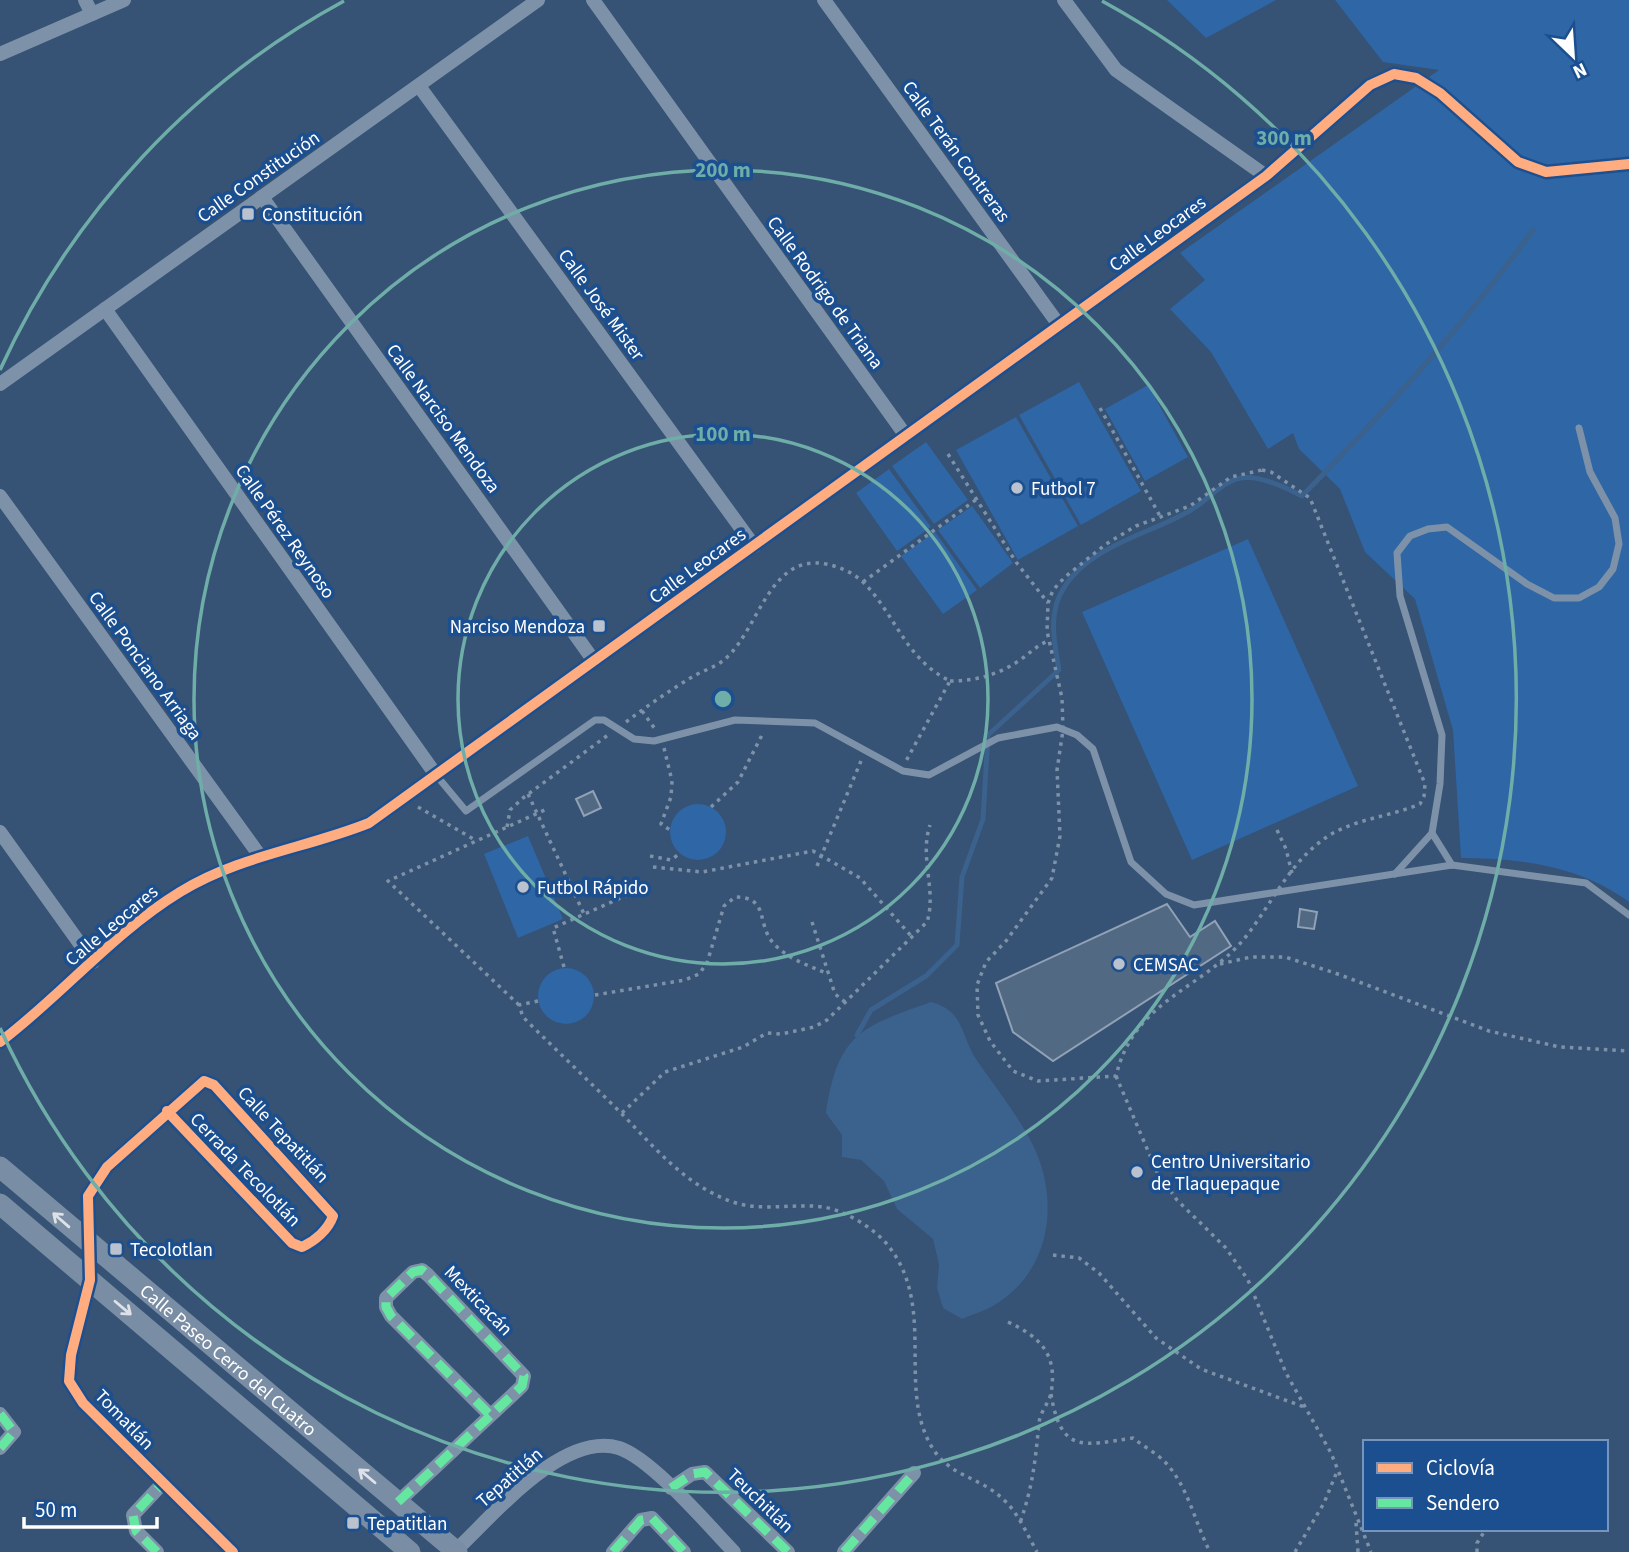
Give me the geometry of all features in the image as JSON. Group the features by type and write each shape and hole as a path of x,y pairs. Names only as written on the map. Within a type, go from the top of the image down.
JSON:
{"street":[{"path":"85,0 92,14"},
{"path":"0,54 124,0"},
{"name":"Calle Constitución","path":"0,384 538,0"},
{"name":"Calle Rodrigo de Triana","path":"593,0 905,436"},
{"name":"Calle Terán Contreras","path":"824,0 1059,326"},
{"path":"1063,0 1116,70 1266,176"},
{"name":"Calle Leocares","path":"0,1042 179,892 207,877 260,856 335,837 369,823 1266,176 1370,85 1394,74 1416,78 1440,93 1518,162 1546,172 1629,164"},
{"name":"Calle José Mister","path":"419,86 754,546"},
{"name":"Calle Narciso Mendoza","path":"262,197 594,661"},
{"name":"Calle Pérez Reynoso","path":"105,309 436,775"},
{"name":"Calle Ponciano Arriaga","path":"0,496 260,856"},
{"path":"0,832 93,962"},
{"name":"Cerrada Tecolotlán","path":"90,1280 88,1196 107,1167 204,1081"},
{"name":"Calle Tepatitlán","path":"204,1081 214,1085 330,1209 333,1216 330,1226 302,1247"},
{"name":"Cerrada Tecolotlán","path":"167,1111 292,1243 302,1247"},
{"name":"Calle Paseo Cerro del Cuatro","path":"0,1167 455,1552"},
{"name":"Calle Paseo Cerro del Cuatro","path":"5,1210 410,1552"},
{"name":"Mexticacán","path":"398,1502 522,1386 524,1376 422,1269 413,1272 386,1298 386,1307 391,1316 489,1414"},
{"name":"Tomatlán","path":"90,1280 71,1355 69,1381 83,1403 233,1552"},
{"path":"0,1414 14,1432 0,1448"},
{"name":"Tepatitlán","path":"455,1552 546,1466 572,1452 598,1445 619,1448 636,1457 671,1488"},
{"name":"Teuchitlán","path":"671,1488 692,1474 705,1472 788,1552"},
{"path":"844,1552 914,1473"},
{"path":"158,1552 136,1531 133,1515 163,1483"},
{"path":"671,1488 734,1552"},
{"path":"613,1552 641,1520 652,1518 684,1552"}],"lane":[{"path":"1395,874 1432,833 1440,784 1442,735 1400,596 1398,553 1410,536 1428,528 1447,527 1527,584 1554,597 1580,598 1599,587 1613,569 1619,544 1615,517 1590,472 1579,428"},
{"path":"436,775 466,811 596,720 604,720 634,738 661,740 734,720 815,723 901,770 929,775 998,738 1057,726 1077,735 1093,749 1131,862 1166,894 1194,905 1452,864 1586,883 1629,915"},
{"path":"1432,833 1452,864"}],"path":[{"path":"1100,408 1160,516"},
{"path":"948,454 1016,562 1048,603"},
{"path":"1116,1076 1038,1081 1013,1071 990,1041 978,1015 977,985 986,962 1006,941 1052,878 1060,836 1057,771 1063,730 1059,686 1048,642 1048,603 1053,590 1082,561 1136,526 1190,506 1231,477 1245,472 1271,472 1310,498 1425,784 1424,796 1419,804 1337,831 1319,842 1243,939 1219,964 1182,987 1157,1009 1121,1055 1116,1076 1157,1172 1177,1200 1226,1248 1248,1280 1286,1373 1331,1453 1336,1473 1371,1552"},
{"path":"863,582 976,499"},
{"path":"507,827 510,810 528,794 617,728 695,675 723,660 743,640 766,594 797,564 816,562 842,568 863,582 931,672 950,681 970,681 999,673 1035,646 1048,642"},
{"path":"901,770 950,681"},
{"path":"642,711 661,740 672,781 671,797 661,824 670,830"},
{"path":"711,807 738,782 751,761 768,721"},
{"path":"817,866 866,751"},
{"path":"528,794 584,914"},
{"path":"403,799 477,841"},
{"path":"547,809 388,881 519,1005 523,1017 663,1157 702,1189 735,1203 780,1209 824,1207 858,1220 886,1243 909,1283 914,1317 919,1415 928,1442 946,1468 982,1483 1007,1504 1037,1552"},
{"path":"621,1113 665,1072 743,1047 766,1033 814,1027 827,1020 927,922 930,913 924,857 925,840 930,825"},
{"path":"1277,830 1286,849 1295,889"},
{"path":"653,867 702,872 813,851 860,878 912,937"},
{"path":"650,856 671,860 679,854"},
{"path":"564,967 553,929 641,889"},
{"path":"595,995 685,980 699,974 707,963 724,906 735,897 749,897 759,905 766,932 775,945 793,959 828,974"},
{"path":"812,922 835,994 845,1002"},
{"path":"1219,964 1251,957 1285,957 1489,1031 1560,1047 1629,1051"},
{"path":"519,1005 538,1001"},
{"path":"1054,1255 1079,1258 1089,1265 1156,1338 1201,1369 1306,1408"},
{"path":"1008,1322 1031,1333 1043,1345 1052,1367 1051,1394 1055,1416 1070,1439 1087,1445 1133,1438 1164,1461 1184,1488 1195,1523 1210,1552 1217,1551"},
{"path":"1020,1524 1037,1462 1040,1419 1051,1394"},
{"path":"1295,1552 1324,1503 1336,1473"},
{"path":"1356,1521 1358,1552"},
{"path":"1477,1552 1477,1543 1485,1531"}],"shaded area":[{"path":"1167,0 1276,0 1206,38"},
{"path":"1335,0 1629,0 1629,902 1591,880 1549,866 1461,858 1453,730 1415,599 1365,552 1340,489 1299,449 1293,433 1268,449 1211,352 1170,309 1205,280 1180,253 1439,70 1383,62"},
{"name":"Futbol 7","path":"1079,382 1141,491 1081,525 1019,415"},
{"path":"1148,385 1188,457 1145,481 1105,409"},
{"name":"Futbol 7","path":"1016,417 1078,526 1018,560 956,450"},
{"path":"926,442 968,500 934,524 892,466"},
{"path":"889,469 931,527 897,551 856,493"},
{"path":"972,506 1013,563 980,588 938,530"},
{"path":"935,532 977,590 943,614 901,556"},
{"path":"1248,539 1358,786 1192,860 1082,612"},
{"path":"692,804 704,804 714,808 722,816 726,832 722,848 714,856 704,860 692,860 682,856 674,848 670,838 670,826 674,816 682,808"},
{"name":"Futbol Rápido","path":"528,836 563,919 518,938 484,854"},
{"path":"560,968 572,968 582,972 590,980 594,996 590,1012 582,1020 572,1024 560,1024 550,1020 542,1012 538,1002 538,990 542,980 550,972"},
{"path":"931,1002 942,1006 957,1018 972,1053 1032,1143 1041,1164 1046,1187 1048,1209 1045,1231 1039,1253 1029,1272 1015,1290 996,1304 962,1319 943,1308 937,1288 939,1264 933,1239 897,1209 884,1181 861,1160 842,1157 842,1135 826,1113 838,1065 846,1049 857,1037 870,1027"}],"building":[{"path":"593,791 601,808 584,816 576,799"},
{"name":"CEMSAC","path":"1167,904 1190,937 1215,921 1231,946 1053,1061 1013,1032 996,983"},
{"path":"1300,909 1317,912 1314,929 1298,927"}],"waterway":[{"path":"857,1035 871,1010 926,976 957,945 962,877 983,819 988,735 1059,670 1054,615 1059,597 1069,580 1099,554 1191,510 1234,480 1264,480 1302,496 1422,367 1507,266 1533,230"}],"marked path":[{"path":"398,1502 522,1386 524,1376 428,1275 422,1270 413,1272 386,1298 386,1307 391,1316 489,1414"},
{"path":"0,1414 14,1432 0,1448"},
{"path":"671,1488 692,1474 705,1472 788,1552"},
{"path":"844,1552 914,1473"},
{"path":"157,1552 136,1531 133,1515 163,1483"},
{"path":"613,1552 641,1520 652,1518 684,1552"}],"cycle path":[{"path":"0,1042 132,926 180,892 249,861 369,823 1266,176 1370,85 1394,74 1416,78 1440,93 1518,162 1546,172 1629,164"},
{"path":"167,1111 292,1243 302,1247 312,1242 333,1216 214,1085 204,1081 107,1167 88,1196 90,1280 71,1355 69,1381 83,1403 233,1552"}],"place":[{"name":"Constitución","path":"248,214"},
{"name":"Futbol 7","path":"1017,488"},
{"name":"Narciso Mendoza","path":"599,626"},
{"name":"Futbol Rápido","path":"523,887"},
{"name":"CEMSAC","path":"1119,964"},
{"name":"Centro Universitario de Tlaquepaque","path":"1137,1172"},
{"name":"Tecolotlan","path":"116,1249"},
{"name":"Tepatitlan","path":"353,1523"}]}
